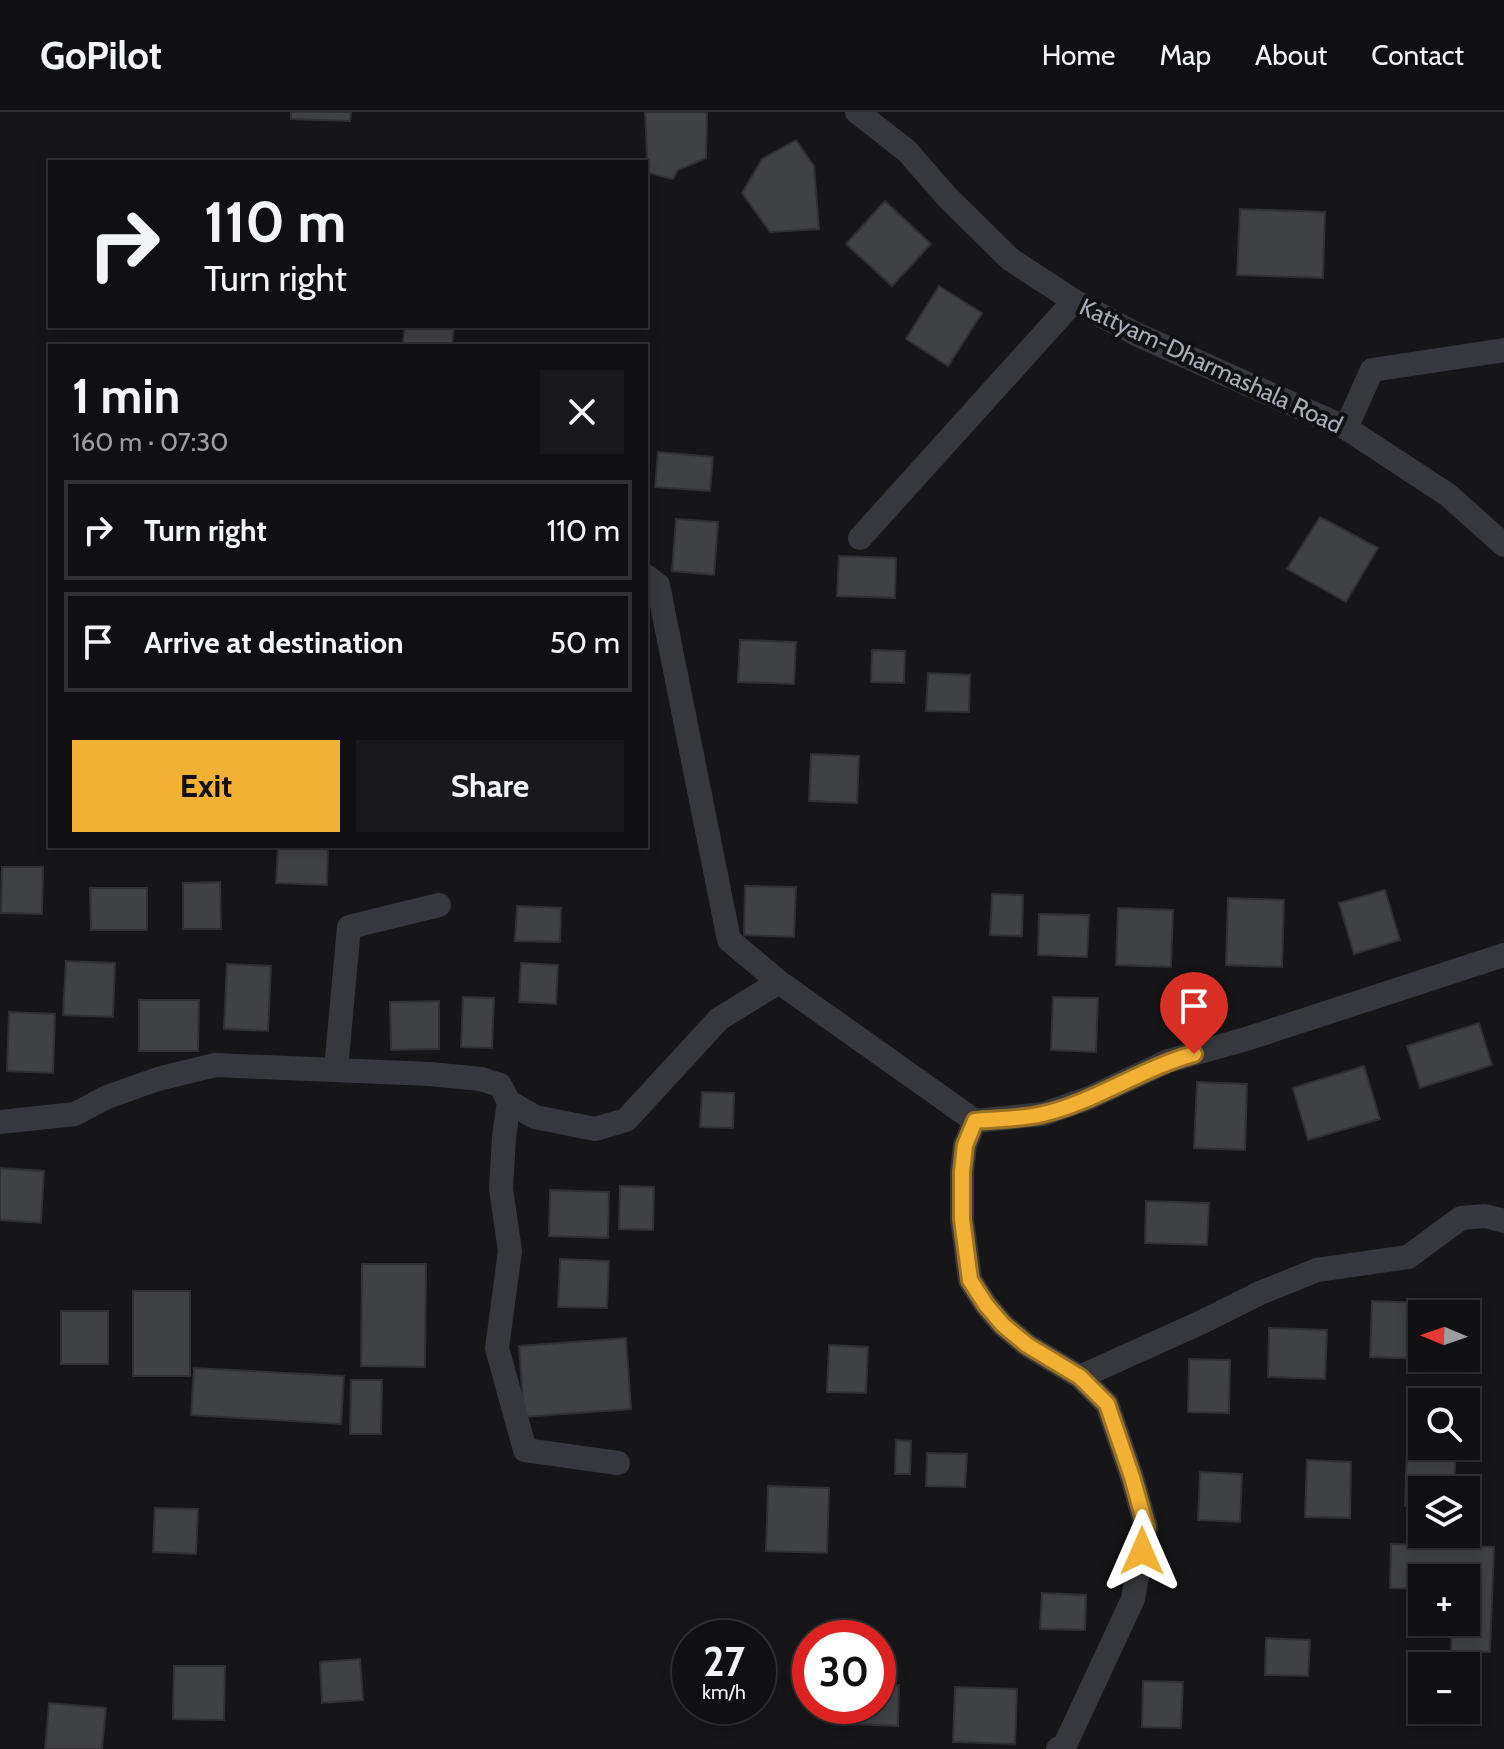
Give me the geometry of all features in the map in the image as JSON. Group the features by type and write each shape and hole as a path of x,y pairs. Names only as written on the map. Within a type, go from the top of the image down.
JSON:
{"street":[{"name":"Kattyam-Dharmashala Road","path":"857,112 907,151 947,197 1010,259 1074,301 1136,334 1346,428 1448,495 1504,545"},
{"path":"860,538 1074,301"},
{"path":"1346,428 1372,370 1504,350"},
{"path":"648,578 658,585 729,940 779,982 975,1121 1043,1114 1089,1098 1168,1061 1246,1039 1504,955"},
{"path":"336,1069 349,927 439,905"},
{"path":"0,1122 75,1114 107,1097 158,1079 215,1065 481,1079 500,1085 509,1102 535,1117 595,1129 626,1120 719,1019 779,982"},
{"path":"509,1102 501,1189 510,1251 497,1348 525,1450 618,1463"},
{"path":"975,1121 965,1145 962,1172 962,1219 970,1280 1003,1325 1027,1345 1080,1377 1107,1404 1146,1527 1133,1599 1065,1745 1058,1749"},
{"path":"1080,1377 1260,1293 1317,1270 1408,1257 1461,1218 1485,1216 1504,1221"}],"building":[{"path":"291,112 351,112 350,121 291,119"},
{"path":"645,112 707,112 706,158 678,170 673,179 648,173"},
{"path":"796,140 814,166 819,229 770,232 742,193 762,159"},
{"path":"885,201 931,244 892,286 846,244"},
{"path":"1240,209 1325,212 1323,278 1237,275"},
{"path":"939,286 982,313 948,366 906,339"},
{"path":"405,328 454,328 452,344 403,343"},
{"path":"658,452 713,457 710,491 655,487"},
{"path":"1320,517 1378,548 1346,602 1287,569"},
{"path":"676,519 718,522 714,575 672,571"},
{"path":"839,556 896,558 895,598 837,596"},
{"path":"740,640 796,642 794,684 738,682"},
{"path":"872,650 905,651 904,683 871,682"},
{"path":"928,673 970,675 969,712 926,711"},
{"path":"811,754 859,756 857,803 809,801"},
{"path":"278,848 328,848 327,885 276,883"},
{"path":"2,867 43,867 42,914 1,913"},
{"path":"220,882 221,929 183,929 183,883"},
{"path":"745,886 796,887 794,937 744,935"},
{"path":"90,888 147,888 147,930 91,930"},
{"path":"1385,890 1400,940 1354,954 1339,903"},
{"path":"992,894 1023,895 1022,936 990,935"},
{"path":"1228,898 1284,900 1282,967 1226,965"},
{"path":"517,906 561,908 560,942 515,941"},
{"path":"1118,908 1173,910 1171,967 1116,965"},
{"path":"1039,914 1089,915 1087,957 1038,955"},
{"path":"66,961 115,963 113,1017 63,1015"},
{"path":"521,963 558,965 556,1004 519,1002"},
{"path":"227,964 271,966 268,1031 224,1029"},
{"path":"463,997 494,998 492,1048 461,1047"},
{"path":"1053,997 1098,998 1096,1052 1051,1050"},
{"path":"139,1000 199,1000 198,1051 139,1051"},
{"path":"439,1001 439,1049 391,1050 390,1002"},
{"path":"9,1012 55,1014 53,1073 7,1071"},
{"path":"1479,1023 1492,1065 1420,1088 1407,1046"},
{"path":"1364,1066 1380,1119 1308,1140 1293,1088"},
{"path":"1197,1082 1247,1084 1245,1150 1194,1148"},
{"path":"702,1092 734,1093 733,1128 700,1127"},
{"path":"0,1168 44,1171 41,1223 0,1220"},
{"path":"620,1186 654,1187 653,1230 619,1229"},
{"path":"550,1190 609,1192 608,1238 549,1236"},
{"path":"1146,1201 1209,1203 1207,1245 1145,1243"},
{"path":"560,1259 609,1261 607,1308 558,1307"},
{"path":"362,1264 426,1264 425,1367 361,1366"},
{"path":"133,1291 190,1291 190,1376 133,1376"},
{"path":"1372,1301 1408,1302 1408,1358 1370,1357"},
{"path":"61,1311 108,1311 108,1364 61,1364"},
{"path":"1269,1328 1327,1330 1325,1379 1268,1377"},
{"path":"626,1338 631,1409 524,1417 519,1346"},
{"path":"829,1345 868,1347 866,1393 827,1392"},
{"path":"1189,1359 1230,1360 1229,1413 1188,1412"},
{"path":"194,1368 344,1376 341,1424 191,1415"},
{"path":"351,1380 382,1380 381,1434 350,1434"},
{"path":"896,1440 911,1441 910,1474 895,1474"},
{"path":"1407,1447 1408,1460 1455,1460 1455,1476 1408,1476 1408,1506 1405,1506"},
{"path":"927,1453 967,1454 965,1487 926,1486"},
{"path":"1307,1460 1351,1462 1350,1518 1305,1517"},
{"path":"1200,1472 1242,1474 1240,1522 1198,1520"},
{"path":"768,1486 829,1488 827,1553 766,1551"},
{"path":"155,1508 198,1509 196,1554 153,1552"},
{"path":"1391,1544 1408,1544 1408,1548 1494,1547 1490,1652 1451,1651 1452,1636 1480,1636 1480,1564 1408,1564 1408,1589 1390,1588"},
{"path":"1042,1593 1086,1595 1085,1630 1040,1629"},
{"path":"1266,1638 1310,1640 1308,1676 1265,1675"},
{"path":"360,1659 363,1700 322,1703 320,1662"},
{"path":"174,1666 225,1666 224,1720 173,1719"},
{"path":"1143,1681 1183,1682 1181,1728 1142,1727"},
{"path":"896,1685 899,1685 898,1726 848,1724 896,1724"},
{"path":"955,1687 1017,1689 1015,1744 953,1742"},
{"path":"49,1703 106,1708 102,1749 45,1749"}],"route":[{"path":"1142,1551 1146,1527 1107,1404 1080,1377 1027,1345 1003,1325 970,1280 962,1219 962,1172 965,1145 975,1121 1043,1114 1089,1098 1168,1061 1194,1054"}]}
